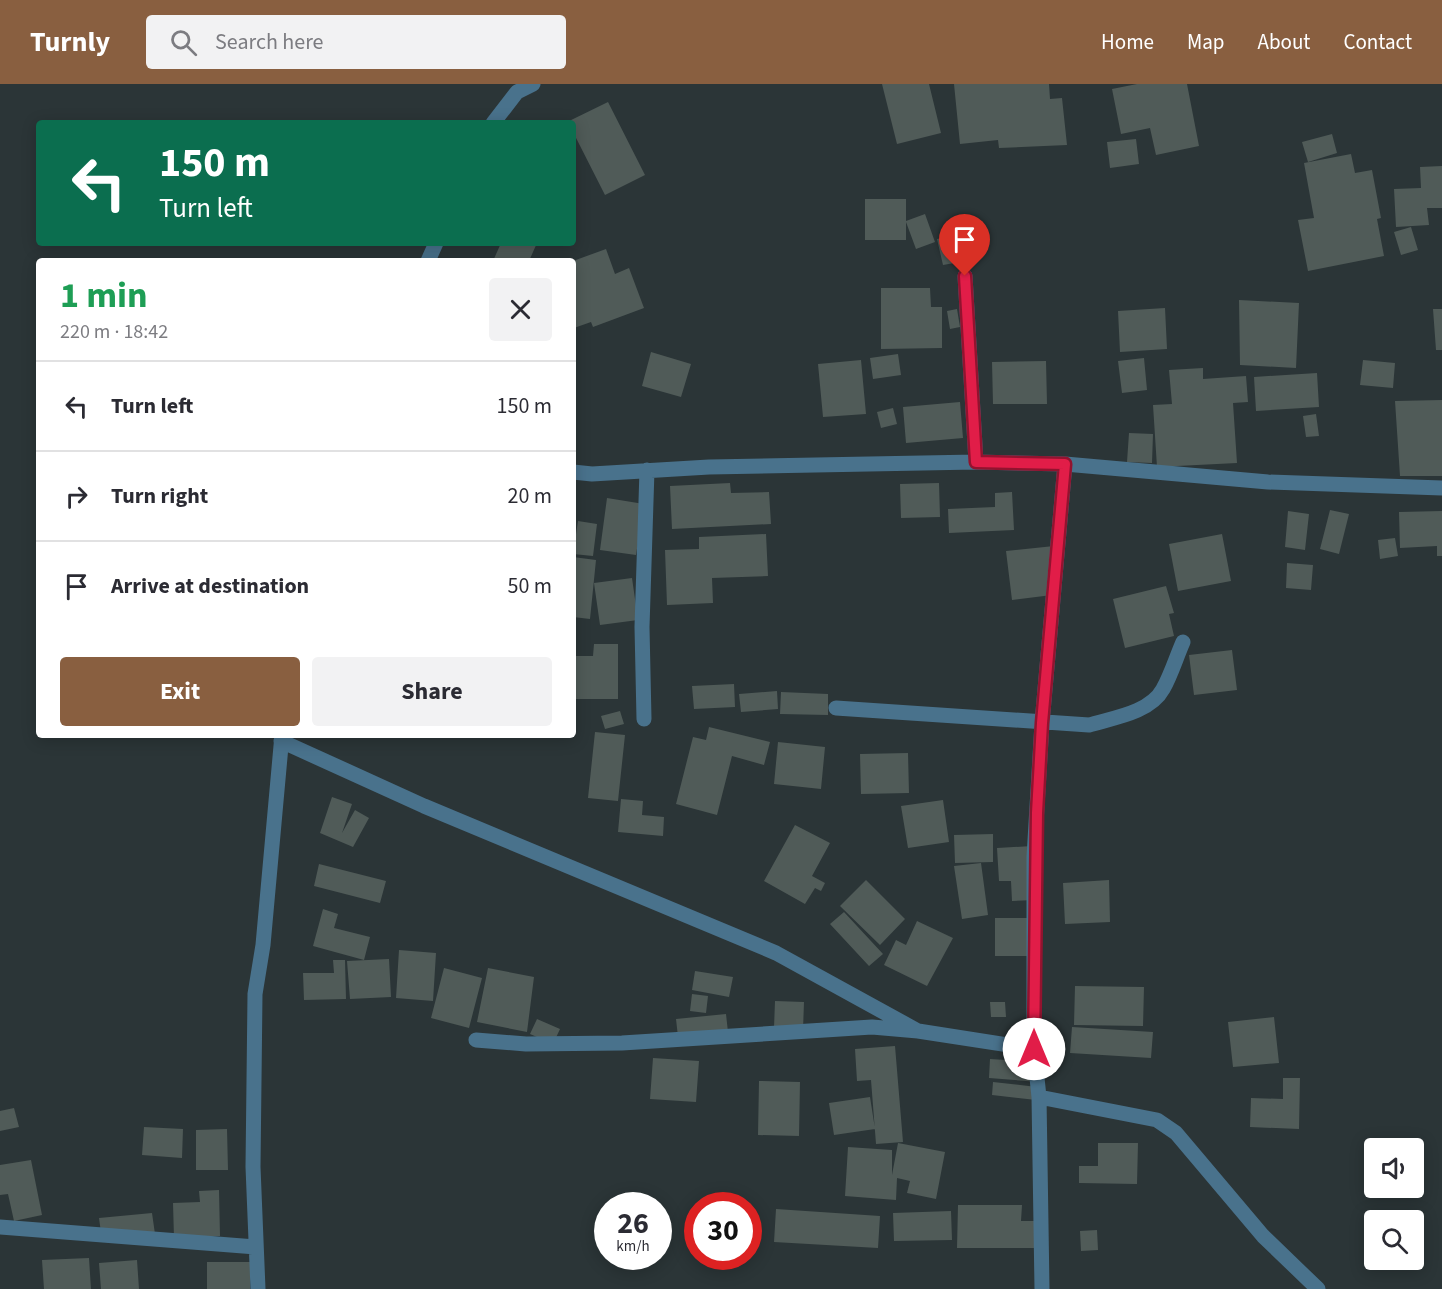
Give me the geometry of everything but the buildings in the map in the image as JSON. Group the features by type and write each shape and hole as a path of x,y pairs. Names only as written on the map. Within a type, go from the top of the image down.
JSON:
{"street":[{"path":"495,120 515,88 533,84"},
{"path":"965,276 976,462"},
{"path":"576,472 591,474 814,464 976,462 1065,464 1268,482 1442,488"},
{"path":"1042,1289 1039,1097 1034,1049 1034,857 1042,723 1065,464"},
{"path":"644,719 642,627 647,470"},
{"path":"836,708 1089,725 1126,714 1152,702 1162,691 1183,642"},
{"path":"258,1289 252,1058 255,994 263,945 281,738 424,806 776,953 918,1031"},
{"path":"476,1040 526,1044 622,1043 803,1030 872,1028 918,1031 1034,1049"},
{"path":"1039,1097 1157,1120 1176,1133 1263,1236 1318,1289"},
{"path":"0,1227 256,1247"}],"route":[{"path":"965,276 976,462 1065,464 1042,723 1034,857 1034,1049"}]}
